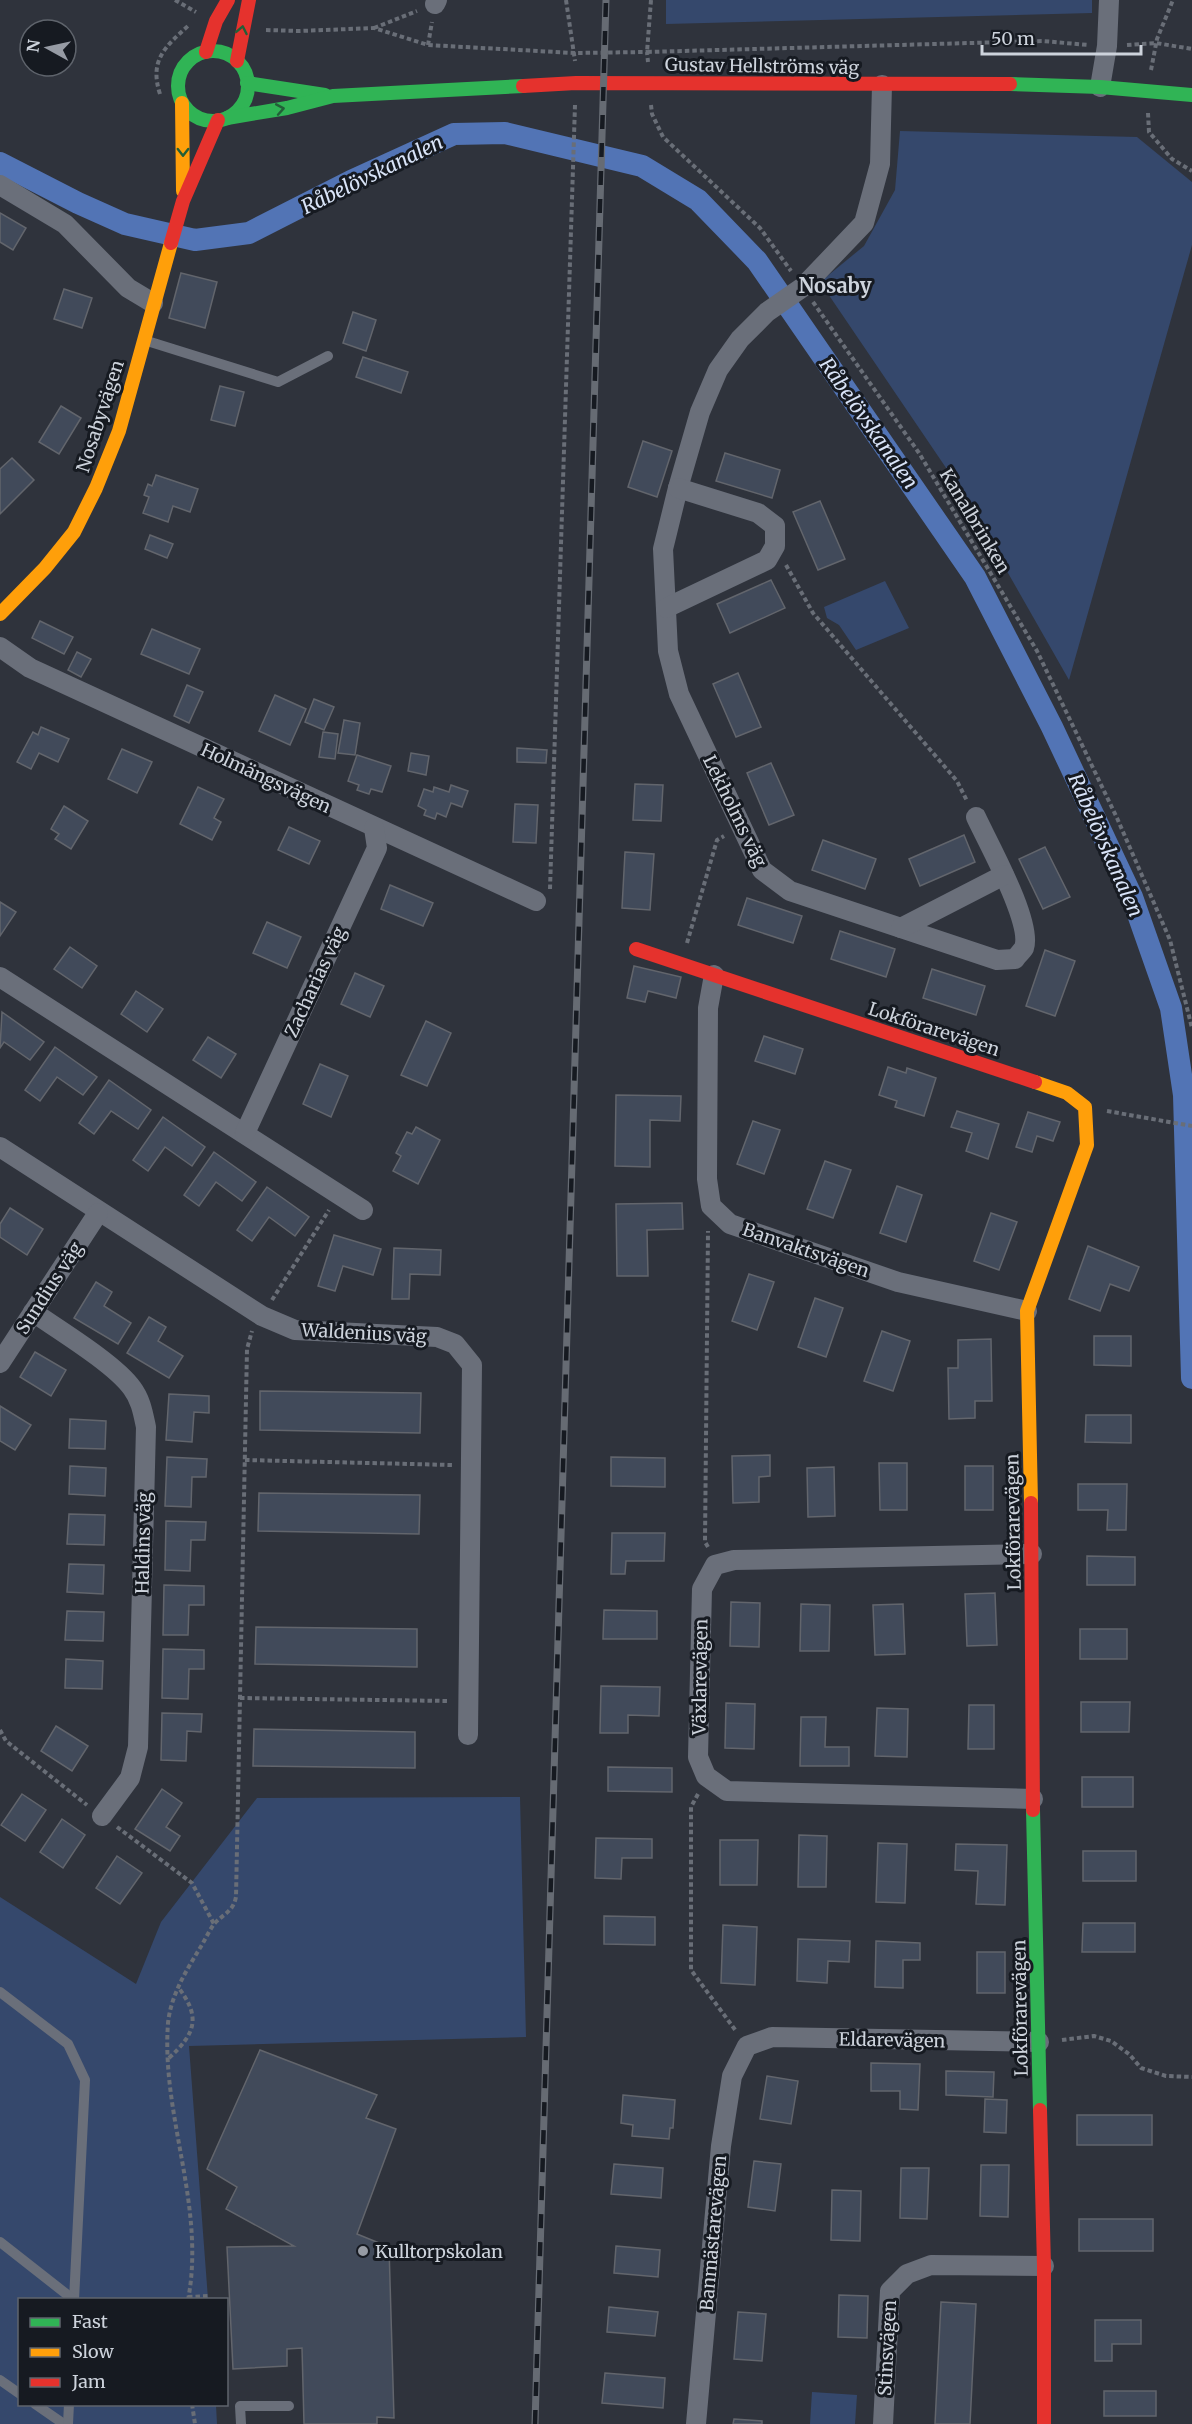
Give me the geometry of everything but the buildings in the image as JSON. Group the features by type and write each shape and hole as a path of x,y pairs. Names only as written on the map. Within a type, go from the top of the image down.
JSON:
{"street":[{"path":"206,52 216,21 228,0"},
{"path":"237,61 249,0"},
{"path":"1100,87 1107,46 1109,0"},
{"path":"206,52 223,53 237,61 244,72 247,83 243,104 223,119 198,117 182,103 178,87 181,72 191,59 206,52"},
{"name":"Gustav Hellströms väg","path":"223,119 287,108 333,96 576,82 1004,84 1100,87 1192,95"},
{"name":"Gustav Hellströms väg","path":"247,83 333,96"},
{"name":"Lekholms väg","path":"882,85 880,164 864,223 799,289 767,312 740,339 718,370 700,412 663,549 668,651 679,694 762,870 790,891 997,960 1015,959 1024,948 1025,925 976,818"},
{"name":"Nosabyvägen","path":"182,103 183,201"},
{"name":"Nosabyvägen","path":"0,614 45,568 74,532 96,488 119,431 183,201 223,119"},
{"path":"0,185 65,224 128,288 153,303"},
{"path":"666,608 767,560 775,546 775,526 758,513 678,488"},
{"name":"Holmängsvägen","path":"0,647 30,668 536,901"},
{"name":"Zacharias väg","path":"244,1133 377,848 374,828"},
{"path":"902,928 1004,875"},
{"name":"Lokförarevägen","path":"636,949 1067,1093 1085,1107 1087,1145 1027,1311 1032,1554 1033,1799 1044,2266 1044,2424"},
{"path":"711,1206 707,1179 708,1019 714,975"},
{"path":"0,977 363,1210"},
{"name":"Waldenius väg","path":"0,1147 262,1316 295,1330 437,1337 455,1344 472,1365 468,1735"},
{"name":"Banvaktsvägen","path":"711,1206 730,1224 898,1282 1027,1311"},
{"name":"Sundius väg","path":"0,1364 99,1213"},
{"name":"Haldins väg","path":"33,1312 110,1367 132,1387 141,1404 146,1427 138,1747 130,1778 102,1816"},
{"path":"715,1564 734,1560 1032,1554"},
{"name":"Växlarevägen","path":"706,1776 698,1757 702,1589 715,1564"},
{"path":"706,1776 728,1791 1033,1799"},
{"name":"Eldarevägen","path":"747,2046 772,2037 1039,2042"},
{"name":"Banmästarevägen","path":"696,2424 721,2146 732,2076 747,2046"},
{"name":"Stinsvägen","path":"883,2424 890,2291 907,2274 931,2265 1044,2266"}],"lane":[{"path":"143,340 278,381 328,357"},
{"path":"0,1992 68,2044 85,2080 74,2298"},
{"path":"0,2242 71,2298"},
{"path":"0,2380 18,2393"},
{"path":"38,2406 66,2424 69,2406"},
{"path":"241,2424 240,2406 289,2406"}],"path":[{"path":"175,0 216,21"},
{"path":"566,0 574,53"},
{"name":"Kanalbrinken","path":"651,0 647,52 648,83 652,114 663,137 760,228 799,289 919,453 1037,651 1117,818 1170,940 1192,1028"},
{"path":"374,28 436,2"},
{"path":"428,45 436,2"},
{"path":"242,29 300,31 374,28 428,45 574,53 1042,41 1107,46 1156,43 1192,49"},
{"path":"536,901 550,889 551,876 574,138"},
{"path":"775,546 813,614 957,781 976,818"},
{"path":"681,964 717,840 740,826"},
{"path":"1085,1107 1192,1126"},
{"path":"208,2296 188,2298 193,2266 193,2231 169,2059 168,2022 178,1987 215,1924 227,1915 236,1897 247,1348 251,1332 339,1194"},
{"path":"711,1206 708,1236 705,1542 715,1564"},
{"path":"245,1460 471,1466"},
{"path":"240,1698 468,1702"},
{"path":"706,1776 692,1807 691,1970 747,2046"},
{"path":"169,2059 186,2042 194,2019 190,2002 178,1987"},
{"path":"1039,2042 1094,2036 1111,2041 1129,2054 1141,2068 1166,2076 1192,2077"},
{"path":"192,2406 195,2424"}],"shaded area":[{"path":"666,0 1092,0 1092,13 666,24"},
{"path":"900,131 1137,137 1192,182 1192,245 1069,680 959,487 820,282 864,246 895,190"},
{"path":"885,581 909,628 856,650 839,625 827,618 824,607"},
{"path":"520,1797 526,2037 189,2046 208,2298 18,2298 18,2406 216,2406 217,2424 0,2424 0,1897 136,1984 161,1922 257,1798"},
{"path":"812,2392 857,2395 855,2424 810,2424"}],"waterway":[{"name":"Råbelövskanalen","path":"0,163 125,224 195,240 249,233 351,181 454,134 505,133 642,166 698,200 757,261 975,577 1052,727 1132,897 1171,1008 1184,1095 1192,1378"}],"railway":[{"path":"535,2424 606,0"}],"traffic: fast":[{"path":"213,51 232,57 242,67 248,86 242,105 232,115 213,121 194,115 184,105 178,86 184,67 194,57 213,51"},
{"path":"247,83 325,95"},
{"path":"1010,84 1100,87 1192,95"},
{"path":"227,118 287,108 333,96 523,86"},
{"path":"1033,1810 1040,2110"}],"traffic: slow":[{"path":"182,103 183,191"},
{"path":"0,614 45,568 74,532 96,488 119,431 171,243"},
{"path":"1031,1503 1027,1311 1087,1145 1085,1107 1067,1093 1035,1082"}],"traffic: jam":[{"path":"206,52 216,21 228,0"},
{"path":"237,61 249,0"},
{"path":"523,86 576,83 1010,84"},
{"path":"171,243 183,201 218,120"},
{"path":"636,949 1035,1082"},
{"path":"1031,1503 1033,1810"},
{"path":"1040,2110 1044,2266 1044,2424"}],"place":[{"name":"Kulltorpskolan","path":"363,2251"}],"district":[{"name":"Nosaby","path":"835,285"}]}
